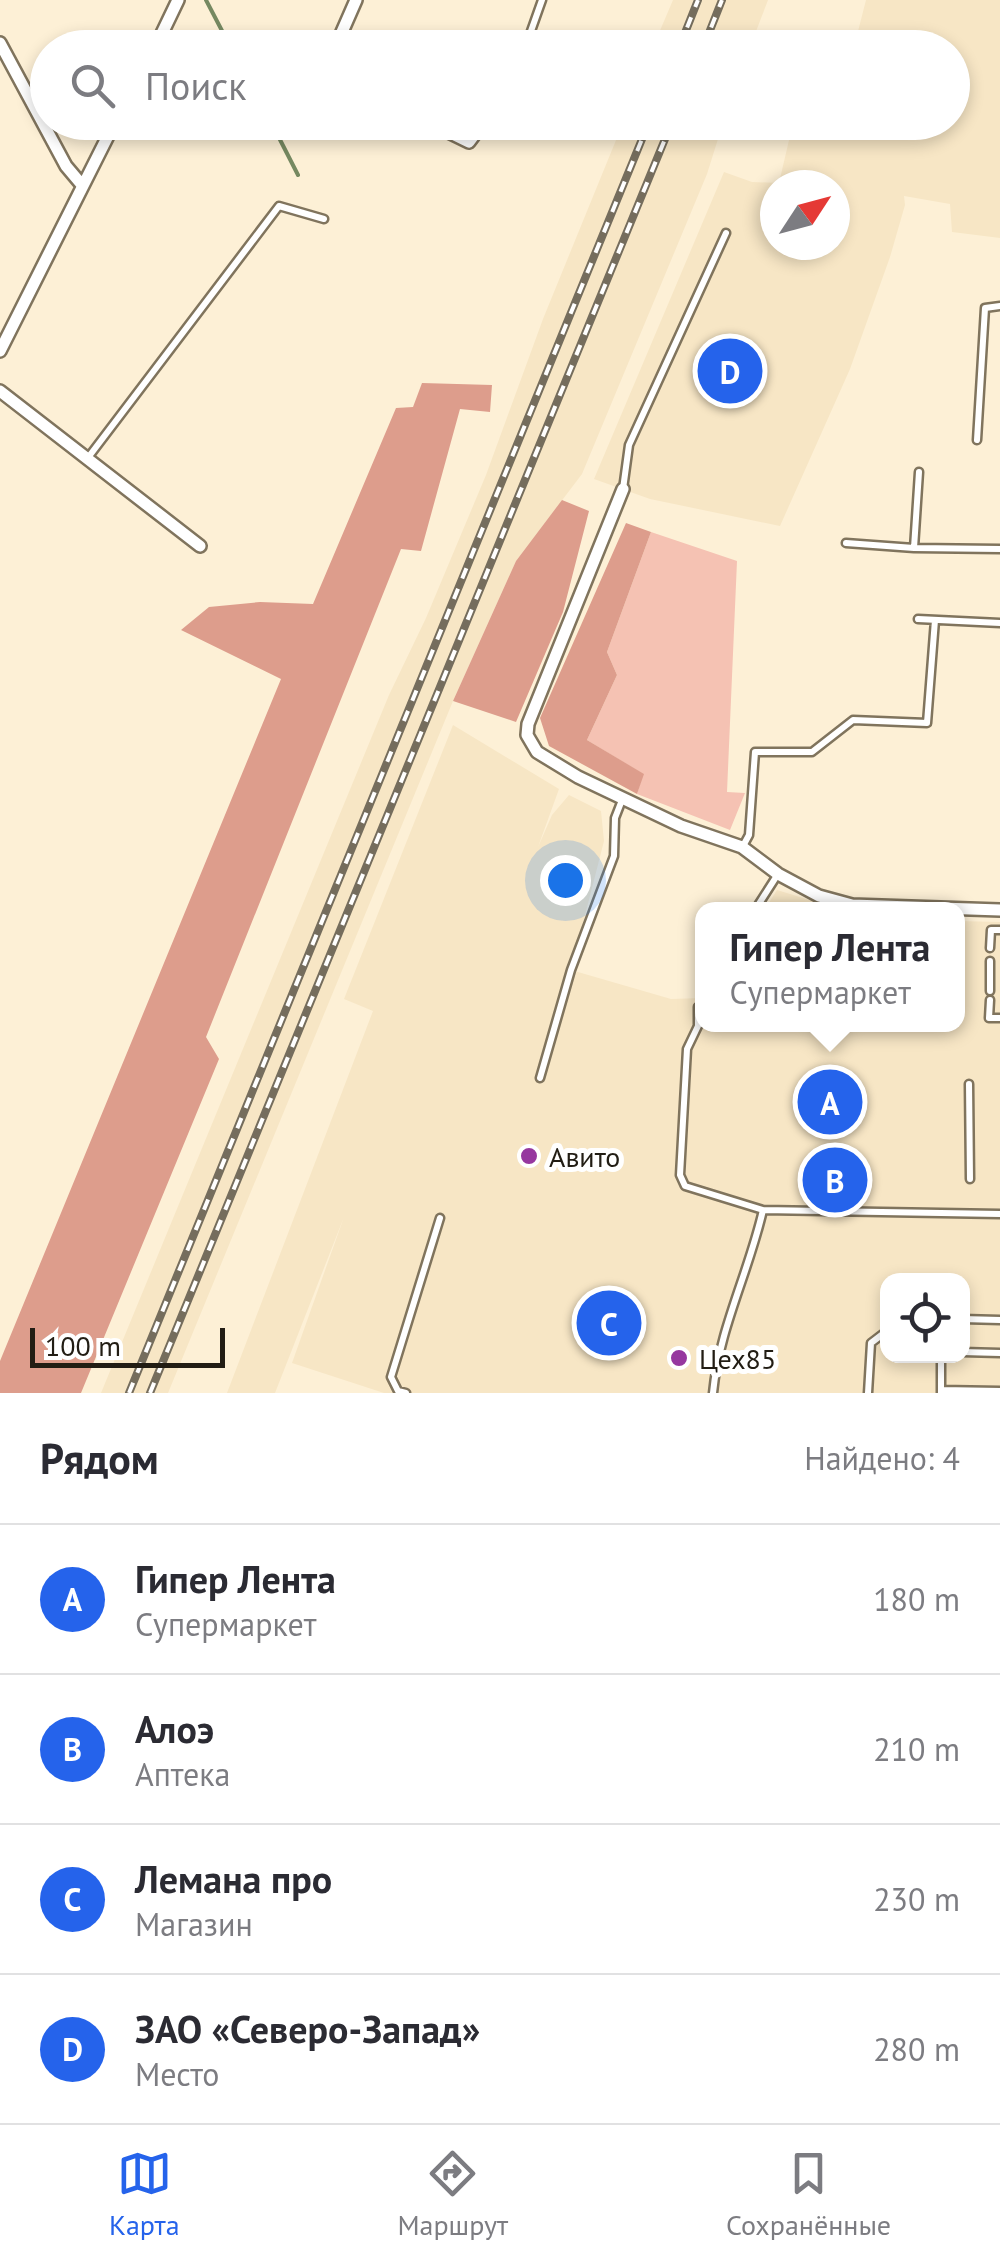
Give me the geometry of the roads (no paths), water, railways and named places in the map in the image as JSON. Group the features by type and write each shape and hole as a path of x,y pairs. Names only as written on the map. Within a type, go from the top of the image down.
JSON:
{"street":[{"path":"164,30 178,0"},
{"path":"344,30 356,0"},
{"path":"0,43 30,99"},
{"path":"52,140 82,185"},
{"path":"0,350 106,140"},
{"path":"0,391 200,546"},
{"path":"624,488 535,706 527,736 537,752 622,800 742,847 778,874 836,902"},
{"path":"965,909 1000,910"}],"lane":[{"path":"531,30 542,0"},
{"path":"86,460 279,206 324,219"},
{"path":"624,488 630,444 726,232"},
{"path":"977,440 985,308 1000,306"},
{"path":"914,548 919,472"},
{"path":"846,543 1000,549"},
{"path":"918,618 1000,624"},
{"path":"742,847 749,834 755,752 812,752 854,720 927,722 934,620"},
{"path":"540,1078 571,970 614,856 615,818 622,800"},
{"path":"761,902 778,874"},
{"path":"990,948 991,930 1000,930"},
{"path":"990,961 989,1018 1000,1018"},
{"path":"695,1032 687,1049 680,1175 686,1186 762,1210 1000,1214"},
{"path":"969,1084 970,1179"},
{"path":"713,1393 724,1332 755,1244 762,1210"},
{"path":"406,1393 398,1391 392,1377 440,1218"},
{"path":"970,1319 1000,1320"},
{"path":"868,1393 871,1343 880,1336"},
{"path":"970,1352 1000,1353"},
{"path":"941,1363 941,1392 1000,1390"}],"waterway":[{"path":"206,0 222,30"},
{"path":"280,140 298,175"}],"railway":[{"path":"686,30 698,0"},
{"path":"710,30 722,0"},
{"path":"129,1393 642,140"},
{"path":"150,1393 665,140"}],"place":[{"name":"ЗАО «Северо-Запад»","path":"730,371"},
{"name":"Гипер Лента","path":"830,1102"},
{"name":"Авито","path":"529,1156"},
{"name":"Алоэ","path":"835,1180"},
{"name":"Лемана про","path":"609,1323"},
{"name":"Цех85","path":"679,1358"}]}
